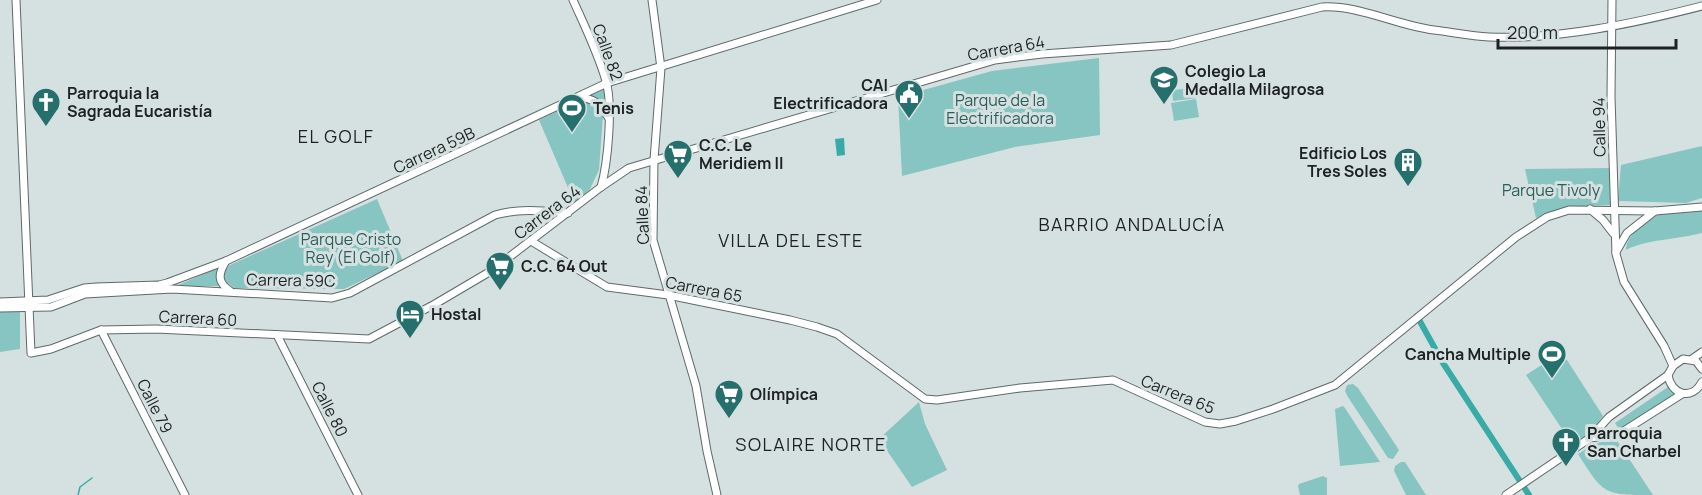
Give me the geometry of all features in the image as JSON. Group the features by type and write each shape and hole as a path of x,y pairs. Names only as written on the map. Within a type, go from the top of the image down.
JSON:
{"street":[{"path":"16,0 28,304"},
{"name":"Calle 82","path":"573,0 607,83 608,117 605,166 601,187"},
{"name":"Calle 84","path":"652,0 661,68 654,160 653,240 696,386 717,495"},
{"name":"Carrera 59B","path":"0,302 51,307 85,294 159,285 226,261 607,83 877,0"},
{"name":"Calle 94","path":"1612,0 1613,210 1616,254 1624,282 1664,346 1673,366"},
{"name":"Carrera 64","path":"369,339 491,271 629,168 996,60 1042,54 1171,45 1322,7 1344,7 1401,24 1488,37 1530,36 1612,27 1702,6"},
{"path":"579,97 595,101 604,109 608,117"},
{"name":"Carrera 65","path":"531,241 607,287 668,295 790,320 837,334 925,399 938,400 1020,388 1113,380 1205,422 1220,424 1273,409 1335,385 1524,231 1547,217 1557,213 1590,209 1655,211 1702,207"},
{"path":"1590,209 1614,234"},
{"name":"Carrera 59C","path":"172,290 332,298 350,293 495,215 535,210 568,213"},
{"path":"1632,210 1637,225"},
{"path":"1616,254 1623,238 1655,211"},
{"path":"226,261 220,271 219,280 232,292"},
{"name":"Carrera 59B","path":"116,289 172,290"},
{"name":"Carrera 59B","path":"0,308 28,304"},
{"name":"Carrera 60","path":"28,304 31,353 51,349 101,330 156,329 369,339"},
{"name":"Calle 79","path":"101,330 185,495"},
{"name":"Calle 80","path":"277,335 358,495"},
{"name":"Calle 94","path":"1664,346 1683,359"},
{"path":"1506,495 1590,438 1609,417 1668,375 1673,366 1683,359 1692,359 1702,352"},
{"path":"1692,359 1702,369"},
{"path":"1668,375 1673,387 1682,394"},
{"path":"1590,438 1619,434 1682,394 1690,394 1699,388 1702,382"}],"green space":[{"name":"Parque de la Electrificadora","path":"1099,58 1100,135 1015,147 902,176 898,97 992,71"},
{"path":"605,88 599,170 590,189 575,204 539,120"},
{"path":"1196,88 1197,98 1173,101 1172,90"},
{"path":"1196,99 1199,117 1174,121 1171,103"},
{"name":"Parque Tivoly","path":"1702,146 1702,198 1686,203 1618,201 1621,165"},
{"name":"Parque Tivoly","path":"1611,168 1610,205 1565,207 1536,218 1525,169"},
{"name":"Parque Cristo Rey (El Golf)","path":"377,199 403,261 344,289 234,288 224,280 224,271 230,265"},
{"path":"1702,211 1702,233 1642,244 1626,250 1632,234 1653,217"},
{"path":"220,267 216,277 220,286 176,286"},
{"path":"20,311 20,349 0,352 0,312"},
{"path":"1557,355 1567,360 1603,416 1585,438 1572,444 1526,375"},
{"path":"1353,384 1358,388 1399,450 1393,459 1388,458 1348,397 1345,391 1347,385"},
{"path":"1668,387 1676,396 1620,431 1615,423"},
{"path":"919,402 925,424 947,470 912,487 879,439"},
{"path":"1343,406 1380,462 1340,466 1335,409"},
{"path":"1616,438 1653,495 1624,494 1607,490 1594,478 1578,454 1594,444"},
{"path":"1405,462 1426,495 1406,495 1394,471 1395,466"},
{"path":"1323,476 1327,478 1327,495 1300,495 1299,484"}],"shaded area":[{"path":"844,138 845,155 837,156 835,139"}],"waterway":[{"path":"1417,316 1443,363 1529,495"},
{"path":"78,495 80,487 92,478"}],"place":[{"name":"Colegio La Medalla Milagrosa","path":"1164,106"},
{"name":"CAI Electrificadora","path":"909,120"},
{"name":"Parroquia la Sagrada Eucaristía","path":"46,128"},
{"name":"Tenis","path":"572,134"},
{"name":"C.C. Le Meridiem II","path":"678,180"},
{"name":"Edificio Los Tres Soles","path":"1408,188"},
{"name":"C.C. 64 Out","path":"500,292"},
{"name":"Hostal","path":"410,340"},
{"name":"Cancha Multiple","path":"1552,380"},
{"name":"Olímpica","path":"729,420"},
{"name":"Parroquia San Charbel","path":"1566,468"}],"district":[{"name":"EL GOLF","path":"336,137"},
{"name":"BARRIO ANDALUCÍA","path":"1132,225"},
{"name":"VILLA DEL ESTE","path":"791,241"},
{"name":"SOLAIRE NORTE","path":"811,445"}]}
